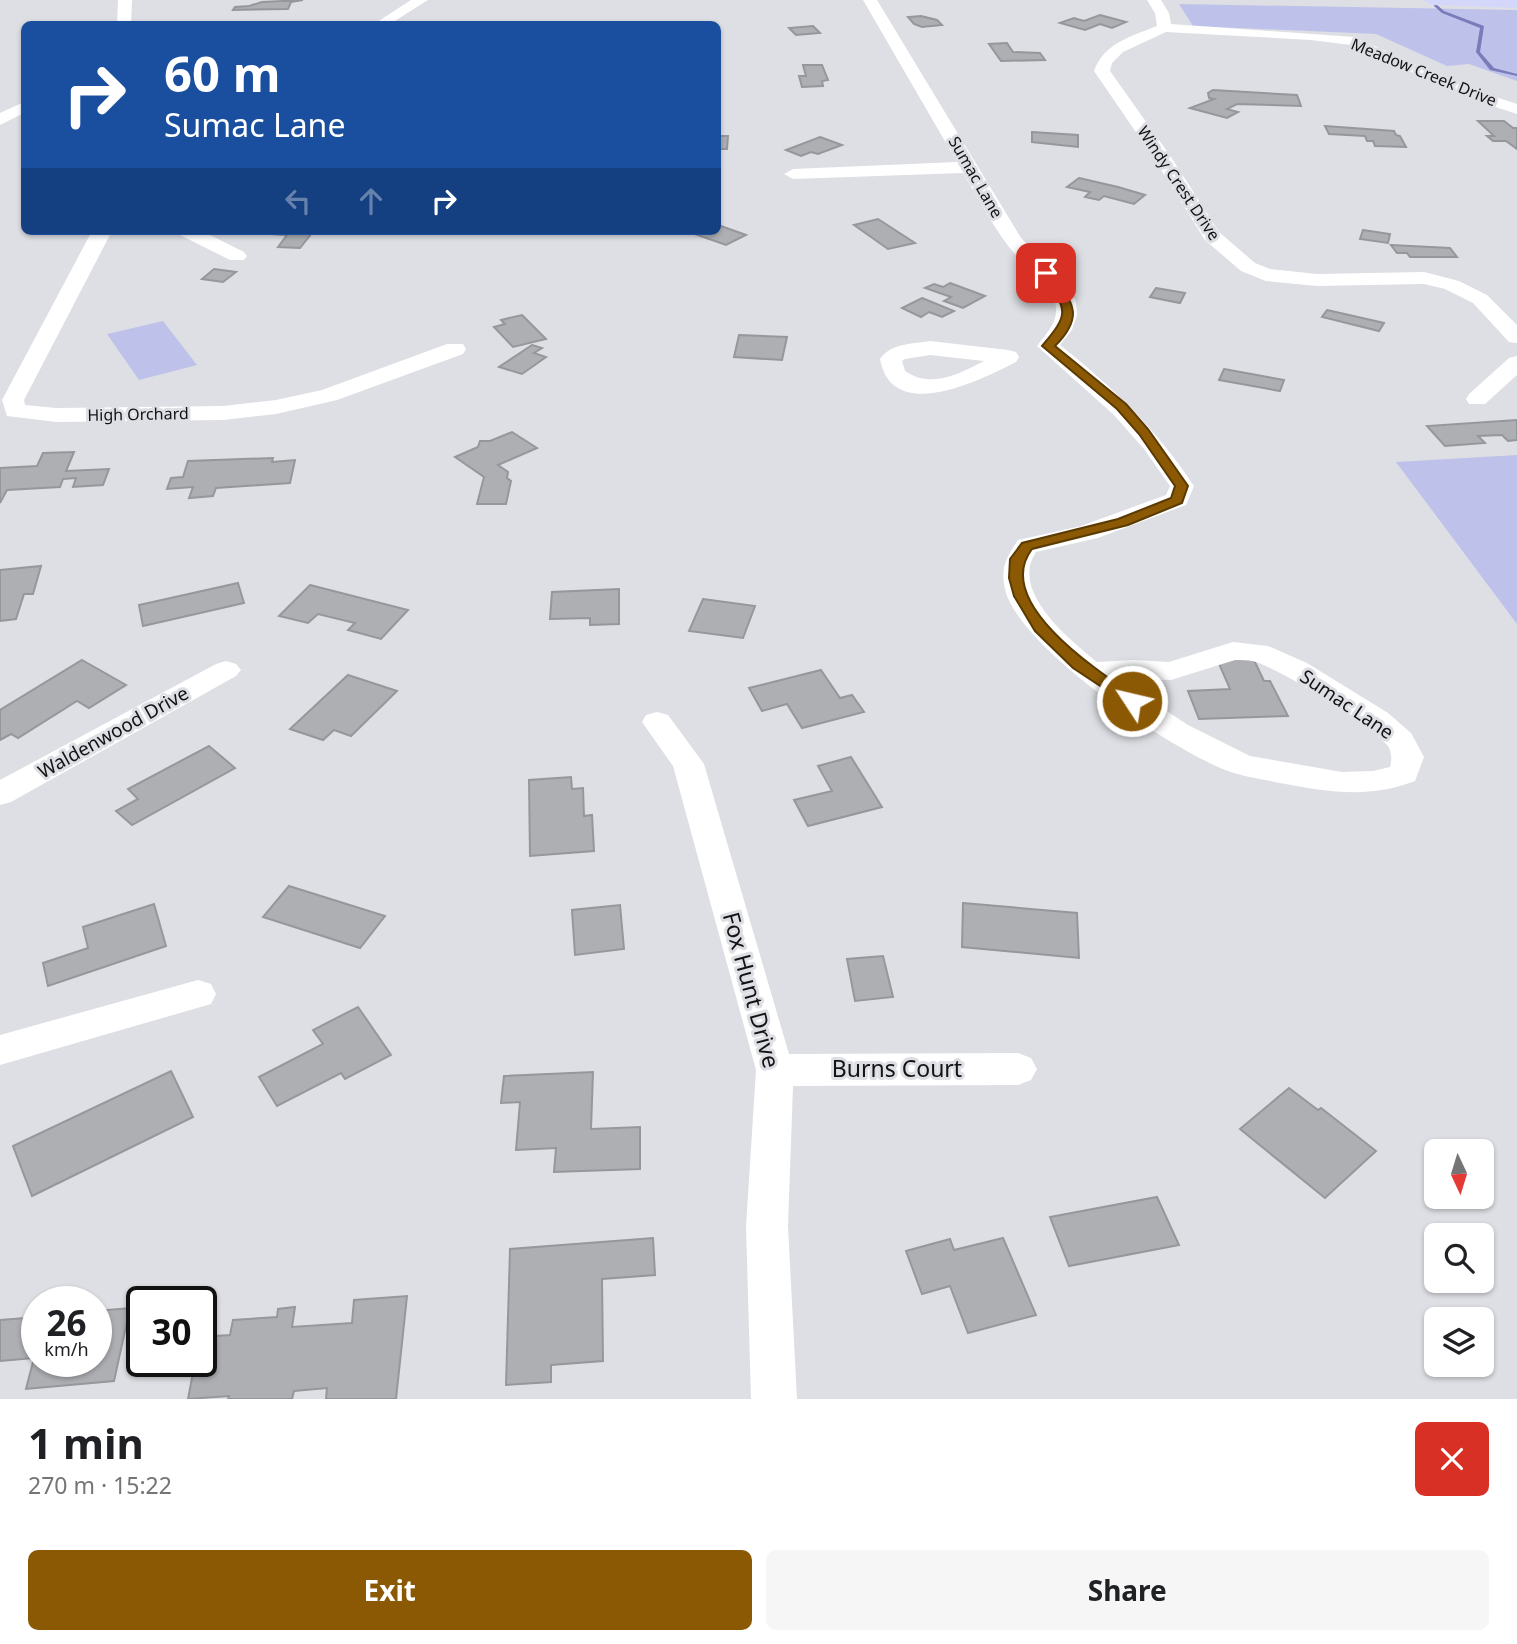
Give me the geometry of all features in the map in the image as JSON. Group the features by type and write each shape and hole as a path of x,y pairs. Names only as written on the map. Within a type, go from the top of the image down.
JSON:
{"main road":[{"path":"1432,0 1517,3"}],"street":[{"path":"124,21 125,0"},
{"path":"386,21 421,0"},
{"name":"Sumac Lane","path":"870,0 941,115 1013,241 1046,273 1065,299 1069,310 1067,322 1061,334 1048,346 1122,407 1144,432 1182,486 1177,500 1167,505 1089,532 1027,546 1017,559 1016,578 1021,596 1040,628 1090,673 1174,730 1240,764 1337,784 1386,782 1404,773 1408,757 1400,740 1377,720 1297,669 1258,652 1233,651 1171,671 1134,669 1090,673"},
{"path":"1154,0 1165,19 1164,28"},
{"name":"Meadow Creek Drive","path":"1164,28 1354,41 1474,94 1517,109"},
{"name":"Windy Crest Drive","path":"1164,28 1112,54 1103,62 1102,71 1212,236 1230,254 1266,275 1317,280 1424,278 1452,285 1480,299 1517,337"},
{"path":"0,120 21,109"},
{"path":"793,174 969,167"},
{"name":"High Orchard","path":"100,235 13,400 15,411 56,415 223,413 276,407 329,395 456,349"},
{"path":"195,235 237,256"},
{"path":"1008,356 1048,346"},
{"path":"1477,399 1517,363"},
{"name":"Waldenwood Drive","path":"0,794 226,670"},
{"name":"Fox Hunt Drive","path":"657,722 688,764 775,1069 767,1226 774,1399"},
{"path":"0,1050 198,994"},
{"name":"Burns Court","path":"775,1069 1018,1069"}],"shaded area":[{"path":"1179,4 1517,10 1517,81 1469,64 1447,66 1376,34 1193,26"},
{"path":"163,321 197,365 139,380 107,334"},
{"path":"1517,455 1517,624 1396,462"}],"building":[{"path":"303,0 291,2 288,9 233,10 235,7 262,2"},
{"path":"1100,15 1126,22 1112,28 1100,24 1085,30 1060,23 1074,18 1084,21"},
{"path":"921,16 937,20 942,25 922,27 914,24 908,17"},
{"path":"813,26 820,33 796,35 789,28"},
{"path":"1007,43 1013,52 1040,53 1045,60 1001,61 989,44"},
{"path":"803,65 822,65 828,80 822,81 823,86 802,87 799,76 806,76"},
{"path":"1213,90 1297,95 1301,106 1237,104 1227,109 1238,112 1227,118 1190,108 1214,99 1209,98 1208,93"},
{"path":"1478,121 1504,121 1517,128 1517,149 1506,141 1493,141 1487,136 1494,136"},
{"path":"1325,126 1394,131 1406,147 1375,146 1373,141 1367,141 1365,136 1329,134"},
{"path":"1032,132 1078,135 1078,147 1032,142"},
{"path":"721,136 728,136 727,149 721,149"},
{"path":"820,137 842,145 818,154 811,152 801,156 786,150"},
{"path":"1079,178 1145,195 1134,204 1104,196 1099,200 1085,197 1090,192 1067,187"},
{"path":"878,219 915,243 888,249 854,225"},
{"path":"721,226 746,235 726,245 698,235 721,235"},
{"path":"1363,230 1390,234 1388,243 1360,239"},
{"path":"287,235 310,235 300,248 278,247"},
{"path":"1391,245 1450,248 1457,257 1410,257 1407,253 1397,253"},
{"path":"214,269 236,272 223,282 202,279"},
{"path":"950,283 985,296 963,308 944,301 951,297 925,288 934,284 943,287"},
{"path":"1156,288 1185,293 1180,303 1150,297"},
{"path":"922,298 954,311 942,317 929,312 921,317 902,308"},
{"path":"1327,310 1384,323 1379,331 1322,317"},
{"path":"522,315 546,339 513,347 494,327 505,324 501,320"},
{"path":"739,335 787,337 782,360 734,357"},
{"path":"532,345 542,348 534,353 546,357 522,374 499,367"},
{"path":"1224,369 1284,380 1280,391 1219,380"},
{"path":"1517,420 1517,440 1508,441 1502,435 1478,436 1485,443 1445,446 1427,426"},
{"path":"512,432 537,448 498,465 508,472 507,478 511,481 506,504 477,504 484,477 455,457 478,447 480,441 490,441"},
{"path":"74,452 66,471 109,469 103,485 73,487 76,478 63,479 60,487 7,490 0,503 0,468 37,466 43,453"},
{"path":"273,458 272,462 295,460 290,483 216,488 213,496 189,498 193,487 167,489 171,478 183,477 188,461"},
{"path":"41,566 33,594 24,594 16,619 0,621 0,570"},
{"path":"238,583 244,603 143,626 139,605"},
{"path":"310,585 408,610 381,639 348,630 355,623 318,614 308,623 279,616"},
{"path":"619,589 619,624 590,625 590,618 550,619 552,592"},
{"path":"703,599 755,606 743,638 689,631"},
{"path":"1253,658 1264,681 1270,681 1288,716 1199,719 1188,691 1230,689 1217,659"},
{"path":"82,660 126,685 89,708 77,701 18,738 11,734 0,740 0,710"},
{"path":"821,670 840,698 852,695 864,712 802,728 787,704 762,711 749,688"},
{"path":"348,675 397,691 351,736 334,730 323,740 290,729"},
{"path":"209,746 235,768 132,825 116,811 138,799 128,789"},
{"path":"851,757 882,807 808,826 794,800 832,791 818,766"},
{"path":"571,777 572,789 583,788 584,816 592,815 594,851 530,856 529,780"},
{"path":"289,886 385,916 360,948 263,917"},
{"path":"963,903 1077,913 1079,958 962,947"},
{"path":"154,904 166,946 48,986 43,963 88,948 83,927"},
{"path":"620,905 624,949 575,955 572,910"},
{"path":"883,956 893,997 855,1001 847,959"},
{"path":"358,1007 391,1055 345,1079 341,1073 277,1106 259,1077 323,1044 313,1030"},
{"path":"171,1071 193,1117 32,1196 13,1146"},
{"path":"593,1072 591,1129 640,1127 640,1169 554,1172 556,1148 516,1150 520,1102 501,1103 504,1076"},
{"path":"1289,1088 1318,1110 1321,1108 1376,1151 1325,1198 1240,1129"},
{"path":"1157,1197 1179,1245 1069,1266 1050,1217"},
{"path":"653,1238 655,1275 602,1279 603,1361 551,1365 551,1382 506,1385 510,1249"},
{"path":"1003,1238 1036,1315 968,1333 950,1286 922,1294 906,1251 950,1239 954,1250"},
{"path":"407,1296 396,1399 326,1399 327,1388 294,1391 292,1399 228,1399 229,1396 188,1399 192,1377 217,1377 217,1336 230,1335 233,1320 277,1317 278,1309 295,1307 292,1327 352,1323 354,1300"},
{"path":"126,1308 126,1326 114,1381 26,1389 29,1377 112,1377 112,1310"},
{"path":"21,1318 21,1359 0,1361 0,1320"}],"waterway":[{"path":"1435,5 1443,12 1482,27 1478,52 1492,69 1517,75"}],"route":[{"path":"1046,273 1065,299 1069,310 1061,334 1048,346 1122,407 1144,432 1182,486 1177,500 1157,509 1089,532 1027,546 1017,559 1016,578 1021,596 1040,628 1078,664 1132,701"}]}
